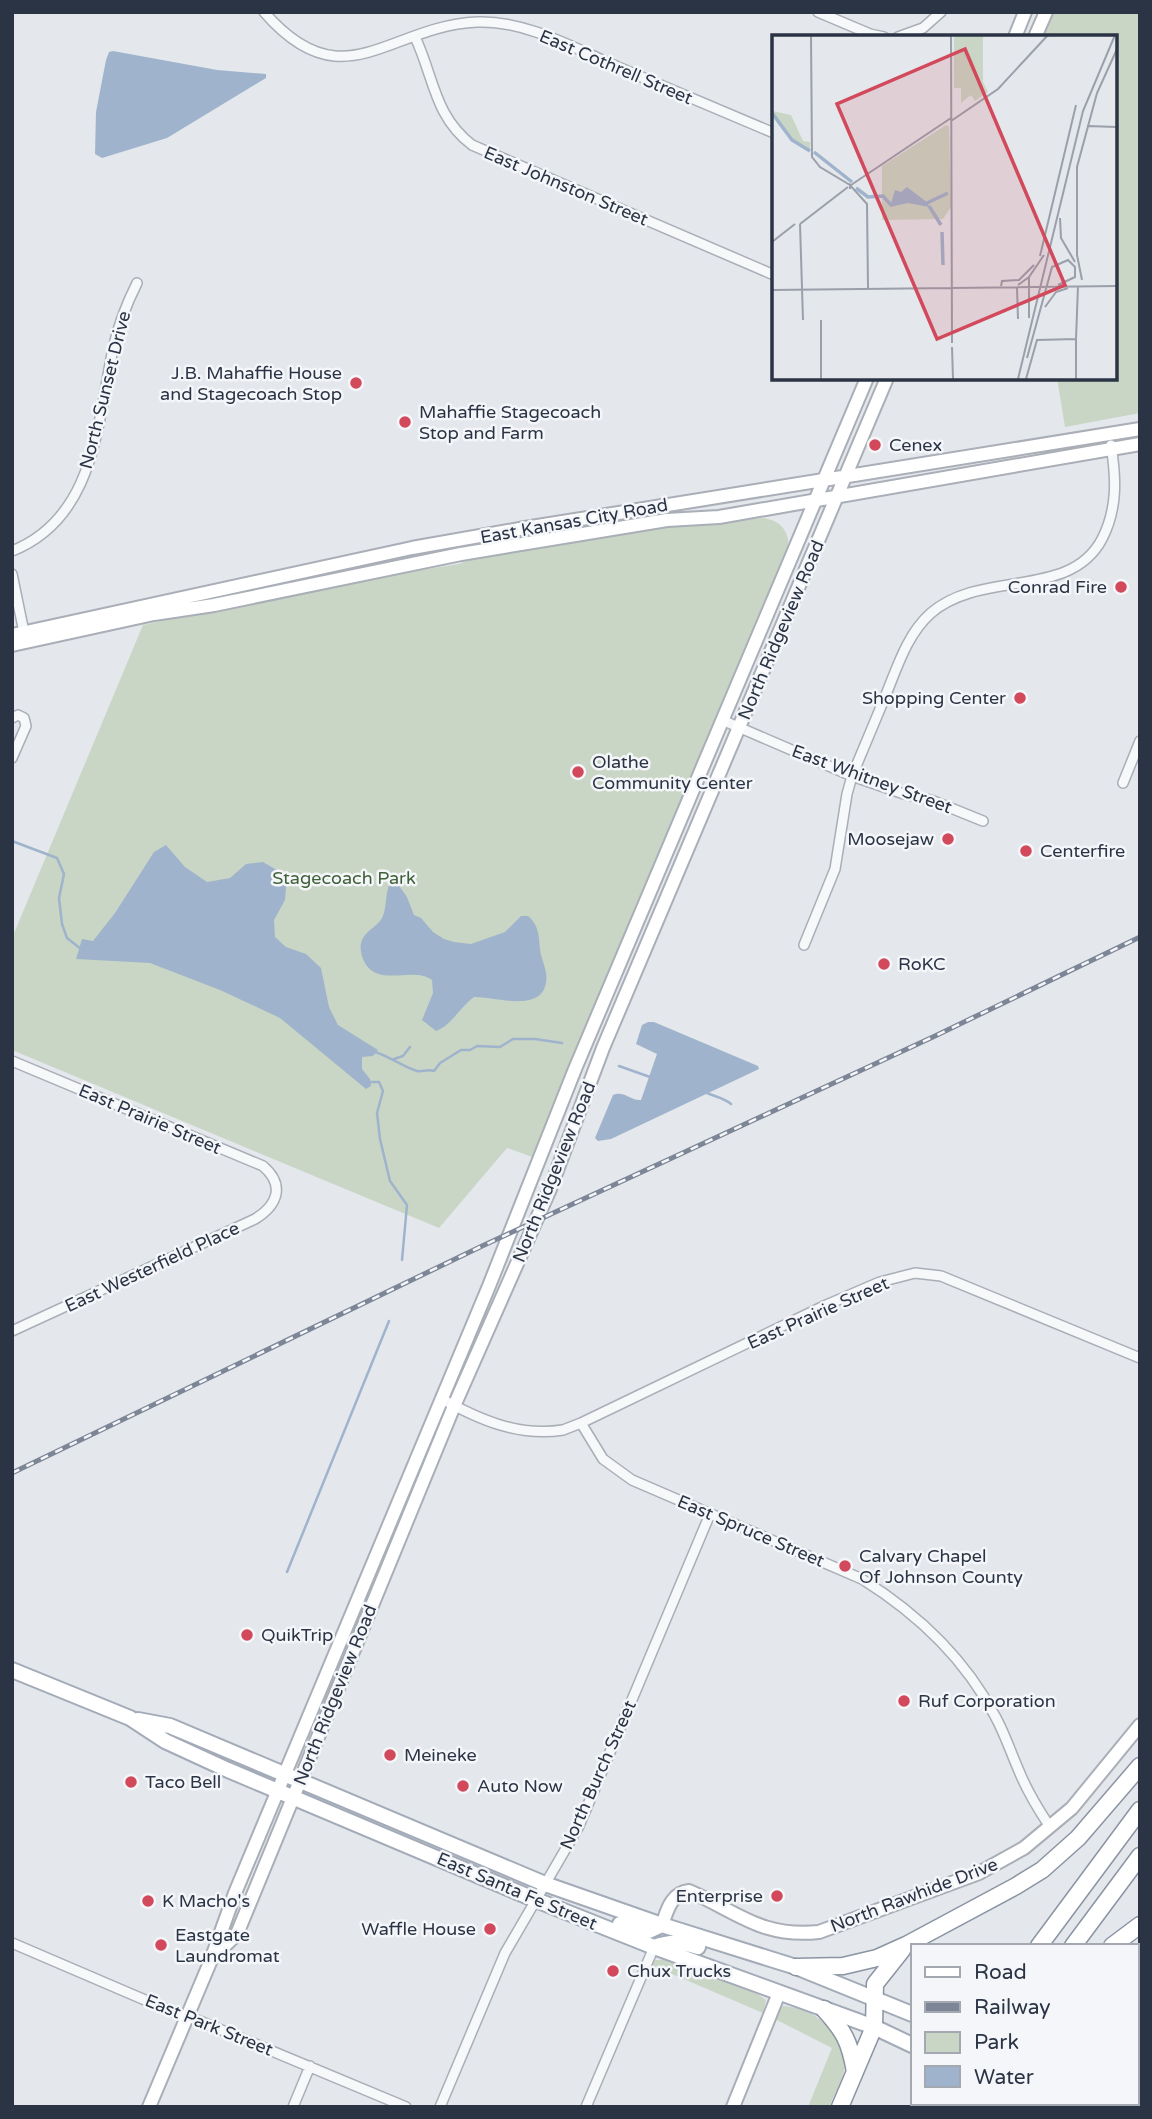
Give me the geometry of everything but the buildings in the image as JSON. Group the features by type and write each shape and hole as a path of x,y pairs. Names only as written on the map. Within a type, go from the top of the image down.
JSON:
{"highway":[{"path":"796,1967 857,1965 906,1945 994,1899 1042,1870 1078,1838 1140,1766"},
{"path":"1040,1944 1140,1810"},
{"path":"1074,1944 1140,1856"},
{"path":"1115,1944 1140,1926"},
{"path":"841,2107 874,2027 875,1984 906,1945"},
{"path":"824,2009 845,2035 855,2072"},
{"path":"1119,2105 1134,2107"}],"main road":[{"path":"1016,35 1025,12"},
{"path":"1036,35 1045,12"},
{"name":"North Ridgeview Road","path":"149,2107 211,1960 235,1893 526,1196 575,1069 866,380"},
{"name":"North Ridgeview Road","path":"211,1960 237,1934 454,1406 550,1189 603,1048 886,380"},
{"name":"East Kansas City Road","path":"12,645 21,637 412,548 1140,429"},
{"name":"East Kansas City Road","path":"21,637 214,604 461,554 667,520 719,517 837,498 1140,444"},
{"name":"East Santa Fe Street","path":"12,1670 130,1718 170,1726 545,1884 720,1945 796,1967 911,2013"},
{"name":"East Santa Fe Street","path":"130,1718 165,1741 536,1900 654,1947 874,2027 911,2045"},
{"name":"North Rawhide Drive","path":"662,1925 675,1896 689,1891 766,1929 793,1933 819,1932 979,1873 1017,1853 1072,1808 1140,1726"},
{"path":"596,1924 615,1923 649,1931 662,1925"},
{"path":"654,1947 668,1942 681,1942 699,1948 720,1945"},
{"path":"733,2107 779,1993"}],"street":[{"name":"East Cothrell Street","path":"264,12 286,37 323,55 344,57 364,54 479,17 555,40 772,132"},
{"path":"818,12 875,35"},
{"path":"904,35 923,28 941,12"},
{"name":"East Johnston Street","path":"415,37 442,111 455,130 472,145 772,274"},
{"name":"North Sunset Drive","path":"12,551 30,544 73,502 88,465 122,313 136,283"},
{"path":"804,945 835,870 852,776 904,651 916,630 929,615 954,598 975,590 1065,573 1081,564 1096,550 1113,507 1115,483 1109,434"},
{"path":"12,574 21,637"},
{"path":"12,718 18,715 24,718 26,726 12,758"},
{"name":"East Whitney Street","path":"722,720 852,776 904,794 931,800 983,821"},
{"path":"1124,783 1140,741"},
{"name":"East Prairie Street","path":"12,1061 263,1166 271,1173 277,1188"},
{"name":"East Westerfield Place","path":"12,1332 255,1219 269,1210 275,1200 277,1188"},
{"name":"East Prairie Street","path":"581,1423 824,1307 880,1282 915,1273 941,1276 1140,1359"},
{"path":"442,1399 488,1422 512,1429 548,1432 581,1423"},
{"name":"East Spruce Street","path":"581,1423 603,1459 621,1474 862,1579 897,1601 929,1628 953,1654 996,1717 1032,1798 1051,1827"},
{"name":"North Burch Street","path":"440,2107 505,1953 579,1826 710,1514"},
{"name":"East Park Street","path":"12,1942 187,2018 405,2107"},
{"path":"586,2107 654,1947"},
{"path":"293,2107 310,2066"}],"green space":[{"path":"1051,12 1140,12 1140,413 1065,427 1057,380 1117,380 1117,35 1042,35"},
{"name":"Stagecoach Park","path":"761,518 774,521 783,528 788,538 788,551 535,1158 507,1148 439,1228 12,1050 12,938 143,625 342,582 459,564 482,554 677,523 714,524"},
{"path":"655,1960 663,1960 756,1993 766,2000 763,2013 651,1965"},
{"path":"783,2006 807,2012 818,2018 836,2035 842,2046 844,2071 829,2107 808,2107 832,2048 773,2018"}],"water":[{"path":"109,52 217,70 266,74 266,78 167,138 102,158 95,154 96,112 106,60"},
{"path":"166,845 185,867 207,882 230,878 246,864 263,862 287,876 285,900 274,920 275,937 286,947 306,954 321,968 329,1007 338,1025 378,1050 373,1056 362,1057 362,1069 370,1079 371,1086 366,1089 280,1018 220,990 150,963 76,959 82,939 93,941 115,913 154,852"},
{"path":"397,883 407,897 414,915 421,918 433,932 454,942 471,944 505,932 521,916 528,916 537,929 546,972 543,992 526,1001 474,997 447,1025 436,1031 422,1020 433,993 432,980 424,976 376,973 363,959 363,939 382,918 389,885"},
{"path":"654,1022 758,1066 759,1069 611,1139 598,1141 595,1138 613,1095 621,1094 641,1100 657,1054 636,1044 642,1025"}],"waterway":[{"path":"12,841 57,858 64,874 59,898 62,924 67,938 81,949"},
{"path":"375,1052 417,1071 434,1071 440,1063 461,1050 470,1050 477,1046 500,1047 513,1039 562,1043"},
{"path":"394,1059 403,1056 410,1047"},
{"path":"619,1066 650,1077"},
{"path":"369,1082 379,1082 383,1091 377,1113 380,1139 390,1181 407,1205 402,1260"},
{"path":"707,1093 731,1104"},
{"path":"287,1572 389,1321"}],"railway":[{"path":"12,1473 480,1247 935,1036 1140,937"}],"place":[{"name":"J.B. Mahaffie House and Stagecoach Stop","path":"356,383"},
{"name":"Mahaffie Stagecoach Stop and Farm","path":"405,422"},
{"name":"Cenex","path":"875,445"},
{"name":"Conrad Fire","path":"1121,587"},
{"name":"Shopping Center","path":"1020,698"},
{"name":"Olathe Community Center","path":"578,772"},
{"name":"Moosejaw","path":"948,839"},
{"name":"Centerfire","path":"1026,851"},
{"name":"RoKC","path":"884,964"},
{"name":"Calvary Chapel Of Johnson County","path":"845,1566"},
{"name":"QuikTrip","path":"247,1635"},
{"name":"Ruf Corporation","path":"904,1701"},
{"name":"Meineke","path":"390,1755"},
{"name":"Taco Bell","path":"131,1782"},
{"name":"Auto Now","path":"463,1786"},
{"name":"Enterprise","path":"777,1896"},
{"name":"K Macho's","path":"148,1901"},
{"name":"Waffle House","path":"490,1929"},
{"name":"Eastgate Laundromat","path":"161,1945"},
{"name":"Chux Trucks","path":"613,1971"}]}
